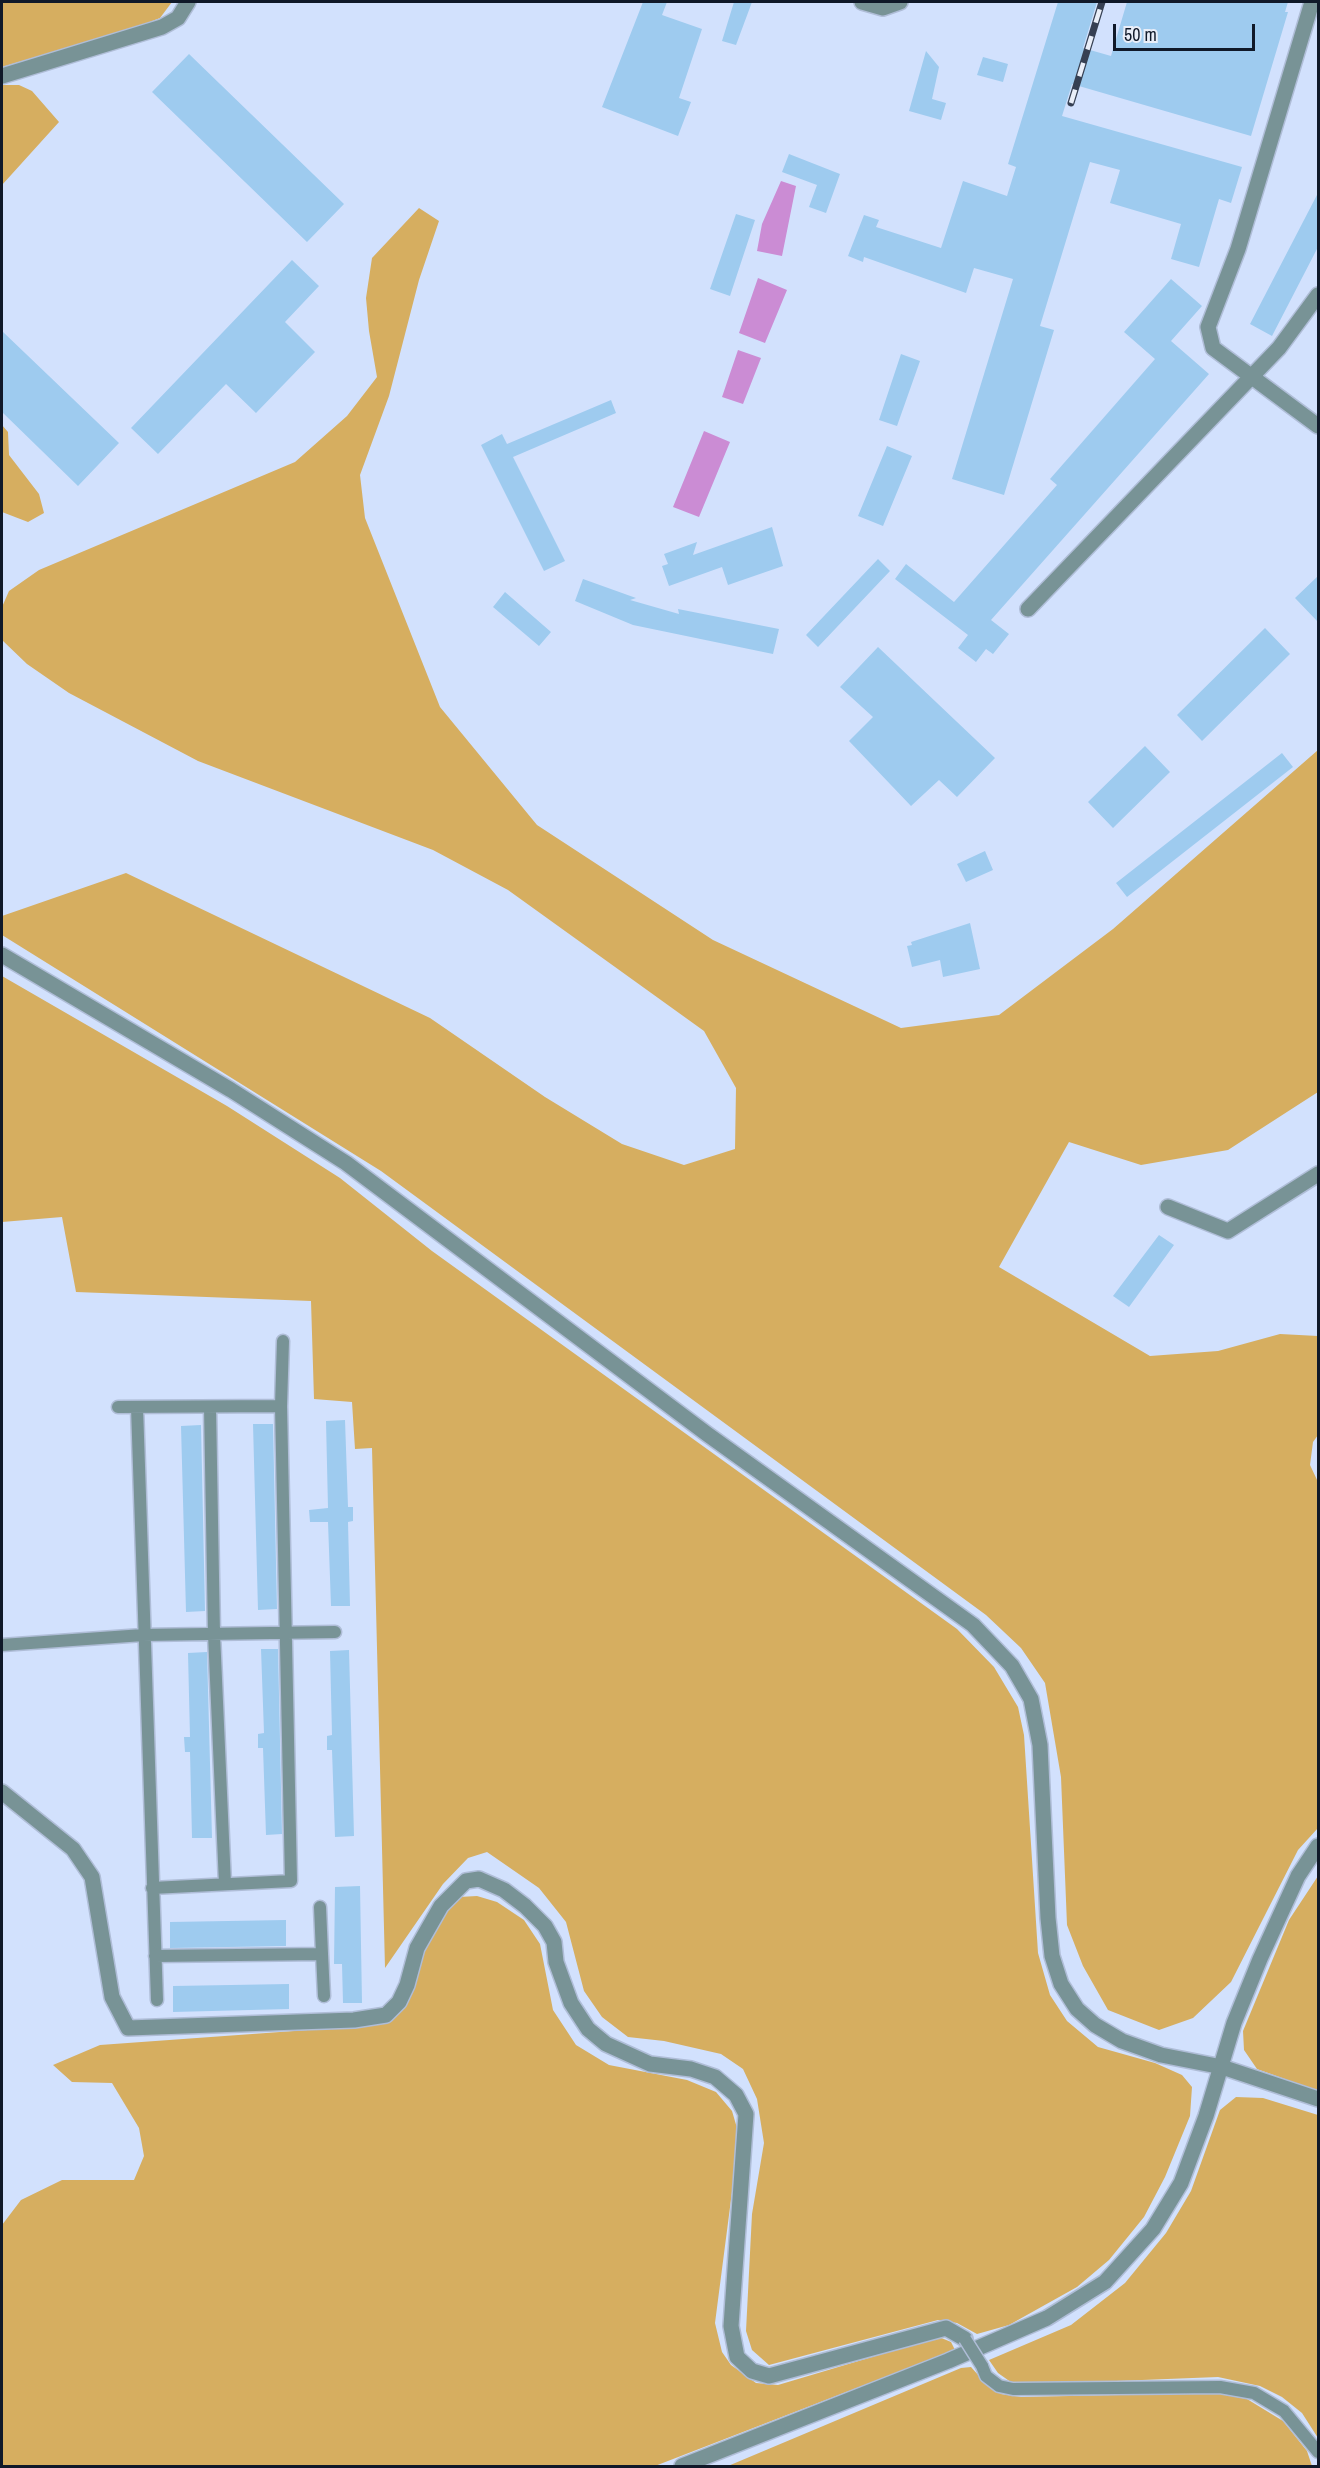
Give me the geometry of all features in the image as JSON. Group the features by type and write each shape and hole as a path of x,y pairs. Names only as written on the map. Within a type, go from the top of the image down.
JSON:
{"street":[{"path":"2,76 162,27 178,18 188,2"},
{"path":"862,2 883,8 900,2"},
{"path":"1312,2 1238,249 1208,327 1213,348 1318,426"},
{"path":"1028,609 1279,348 1318,295"},
{"path":"2,955 231,1090 346,1163 707,1434 973,1625 1012,1666 1031,1699 1040,1745 1048,1918 1052,1956 1061,1984 1077,2009 1095,2025 1122,2041 1161,2055 1222,2067 1318,2099"},
{"path":"1168,1207 1228,1231 1318,1174"},
{"path":"2,1792 73,1849 92,1877 112,1997 128,2028 354,2020 386,2015 399,2002 407,1985 417,1948 441,1906 465,1881 479,1879 504,1890 525,1906 545,1926 554,1942 556,1962 571,2003 588,2029 623,2053 650,2064 691,2069 715,2077 736,2095 746,2114 731,2326 737,2357 752,2371 769,2376 946,2328 965,2339"},
{"path":"682,2466 948,2361 1047,2318 1105,2282 1153,2229 1181,2182 1222,2067 1234,2023 1280,1911 1298,1876 1318,1846"}],"lane":[{"path":"152,1888 291,1881 281,1406 283,1341"},
{"path":"118,1407 281,1406"},
{"path":"137,1407 156,2000"},
{"path":"210,1407 214,1634 225,1884"},
{"path":"2,1645 143,1635 335,1632"},
{"path":"320,1907 324,1996"},
{"path":"155,1956 322,1954"},
{"path":"965,2339 986,2376 999,2386 1013,2389 1220,2387 1254,2393 1284,2411 1318,2452"}],"shaded area":[{"path":"2,2 172,2 160,18 137,27 2,67"},
{"path":"2,85 19,85 32,91 59,122 2,185"},
{"path":"781,181 796,186 782,256 757,251 762,224"},
{"path":"419,208 439,221 419,280 389,396 360,475 365,518 440,707 537,825 713,940 901,1028 999,1015 1113,929 1318,750 1318,1092 1228,1150 1141,1165 1069,1142 999,1267 1150,1356 1218,1351 1280,1334 1318,1336 1318,1435 1313,1442 1310,1465 1318,1482 1318,1828 1298,1850 1231,1982 1193,2018 1159,2030 1108,2010 1083,1966 1067,1925 1061,1777 1045,1683 1021,1648 986,1615 381,1171 2,935 2,916 126,873 430,1018 545,1097 622,1144 684,1165 735,1149 736,1088 704,1031 508,890 433,850 198,761 69,693 27,664 2,640 2,607 9,591 39,570 295,462 347,416 377,377 366,298 372,258"},
{"path":"758,278 787,290 765,343 739,333"},
{"path":"738,350 761,358 743,404 722,397"},
{"path":"2,425 8,432 9,455 39,494 44,513 28,522 2,512"},
{"path":"704,431 730,442 699,517 673,507"},
{"path":"2,976 227,1106 340,1178 432,1251 957,1629 994,1667 1018,1707 1024,1735 1038,1953 1050,1995 1067,2021 1098,2047 1155,2063 1182,2075 1192,2087 1190,2116 1165,2177 1144,2217 1109,2260 1077,2287 1009,2325 977,2334 957,2323 938,2320 769,2365 752,2350 746,2331 752,2214 764,2143 757,2099 743,2069 721,2054 664,2041 628,2037 602,2017 584,1991 566,1922 539,1888 487,1852 468,1858 443,1884 385,1968 372,1448 355,1449 352,1402 314,1399 311,1301 76,1292 62,1217 2,1222"},
{"path":"1318,1876 1318,2091 1257,2069 1244,2050 1243,2031 1289,1920"},
{"path":"477,1896 497,1902 524,1920 540,1944 553,2010 576,2045 609,2065 687,2080 716,2092 732,2111 737,2128 736,2161 715,2323 722,2352 731,2365 756,2383 778,2385 939,2337 951,2342 955,2350 655,2466 2,2466 2,2225 21,2200 62,2180 134,2180 144,2156 139,2128 112,2083 72,2082 53,2065 100,2045 363,2026 391,2018 445,1912 459,1897"},
{"path":"1236,2097 1263,2098 1318,2115 1318,2438 1302,2413 1282,2397 1260,2386 1218,2377 1015,2385 998,2373 989,2360 1071,2325 1125,2283 1166,2233 1191,2191 1220,2110"},
{"path":"971,2367 987,2385 1001,2394 1021,2397 1215,2393 1247,2399 1283,2421 1307,2451 1312,2466 728,2466 961,2368"}],"building":[{"path":"643,2 667,2 662,15 702,29 679,98 691,102 678,136 602,107"},
{"path":"734,2 752,2 736,45 722,41"},
{"path":"1058,2 1097,2 1083,48 1111,56 1127,2 1288,2 1285,12 1288,12 1251,136 1072,84 1062,116 1242,167 1231,203 1219,199 1199,267 1171,259 1181,224 1110,203 1120,170 1090,162 1040,326 1054,330 1004,495 952,479 1013,279 974,268 966,293 864,257 863,262 848,256 864,215 879,220 876,227 941,248 963,181 1007,196 1016,167 1008,164"},
{"path":"926,51 939,67 932,99 946,103 941,120 909,111"},
{"path":"189,54 344,204 307,242 152,92"},
{"path":"983,57 1008,64 1003,82 977,75"},
{"path":"789,154 840,174 826,213 809,207 817,185 782,172"},
{"path":"1318,193 1318,247 1272,336 1250,324"},
{"path":"736,214 755,220 730,296 710,289"},
{"path":"292,260 319,286 285,322 315,352 256,413 226,384 158,454 131,428"},
{"path":"1171,279 1202,306 1171,341 1209,374 991,620 1009,634 993,654 986,649 976,662 958,648 968,635 895,579 906,564 954,602 1057,485 1050,479 1155,359 1124,332"},
{"path":"2,331 119,443 78,486 2,412"},
{"path":"901,354 920,361 897,426 879,420"},
{"path":"611,400 616,413 513,457 565,561 544,571 481,445 502,434 507,444"},
{"path":"887,446 912,456 883,526 858,516"},
{"path":"772,527 783,566 728,585 722,567 669,586 662,566 668,564 664,554 697,542 693,555"},
{"path":"878,559 890,571 818,647 806,635"},
{"path":"1318,576 1318,622 1295,598"},
{"path":"583,579 636,598 630,600 679,614 678,609 779,629 773,654 633,625 575,601"},
{"path":"505,592 551,632 539,646 493,607"},
{"path":"1265,628 1290,654 1202,741 1177,715"},
{"path":"878,647 995,758 957,797 939,780 911,806 849,741 873,717 840,687"},
{"path":"1145,746 1170,772 1113,828 1088,802"},
{"path":"1282,753 1293,767 1127,897 1116,883"},
{"path":"985,851 993,870 966,882 957,864"},
{"path":"970,923 980,969 943,977 940,960 912,967 907,946 912,945 911,942"},
{"path":"1159,1235 1174,1245 1129,1307 1113,1296"},
{"path":"345,1420 348,1507 353,1507 353,1521 348,1522 350,1606 331,1606 328,1522 310,1522 309,1510 328,1508 326,1421"},
{"path":"253,1424 273,1424 277,1609 258,1610"},
{"path":"201,1425 205,1611 186,1612 181,1426"},
{"path":"261,1649 278,1649 282,1834 266,1835 263,1748 258,1748 258,1734 264,1733"},
{"path":"349,1650 354,1836 335,1837 332,1750 327,1750 327,1736 332,1735 330,1651"},
{"path":"207,1652 212,1838 192,1838 190,1752 185,1752 184,1737 190,1737 188,1653"},
{"path":"360,1886 362,2003 343,2003 342,1964 334,1964 335,1887"},
{"path":"286,1920 286,1946 170,1948 170,1922"},
{"path":"289,1984 289,2009 173,2012 173,1986"}],"railway":[{"path":"1071,103 1102,2"}]}
